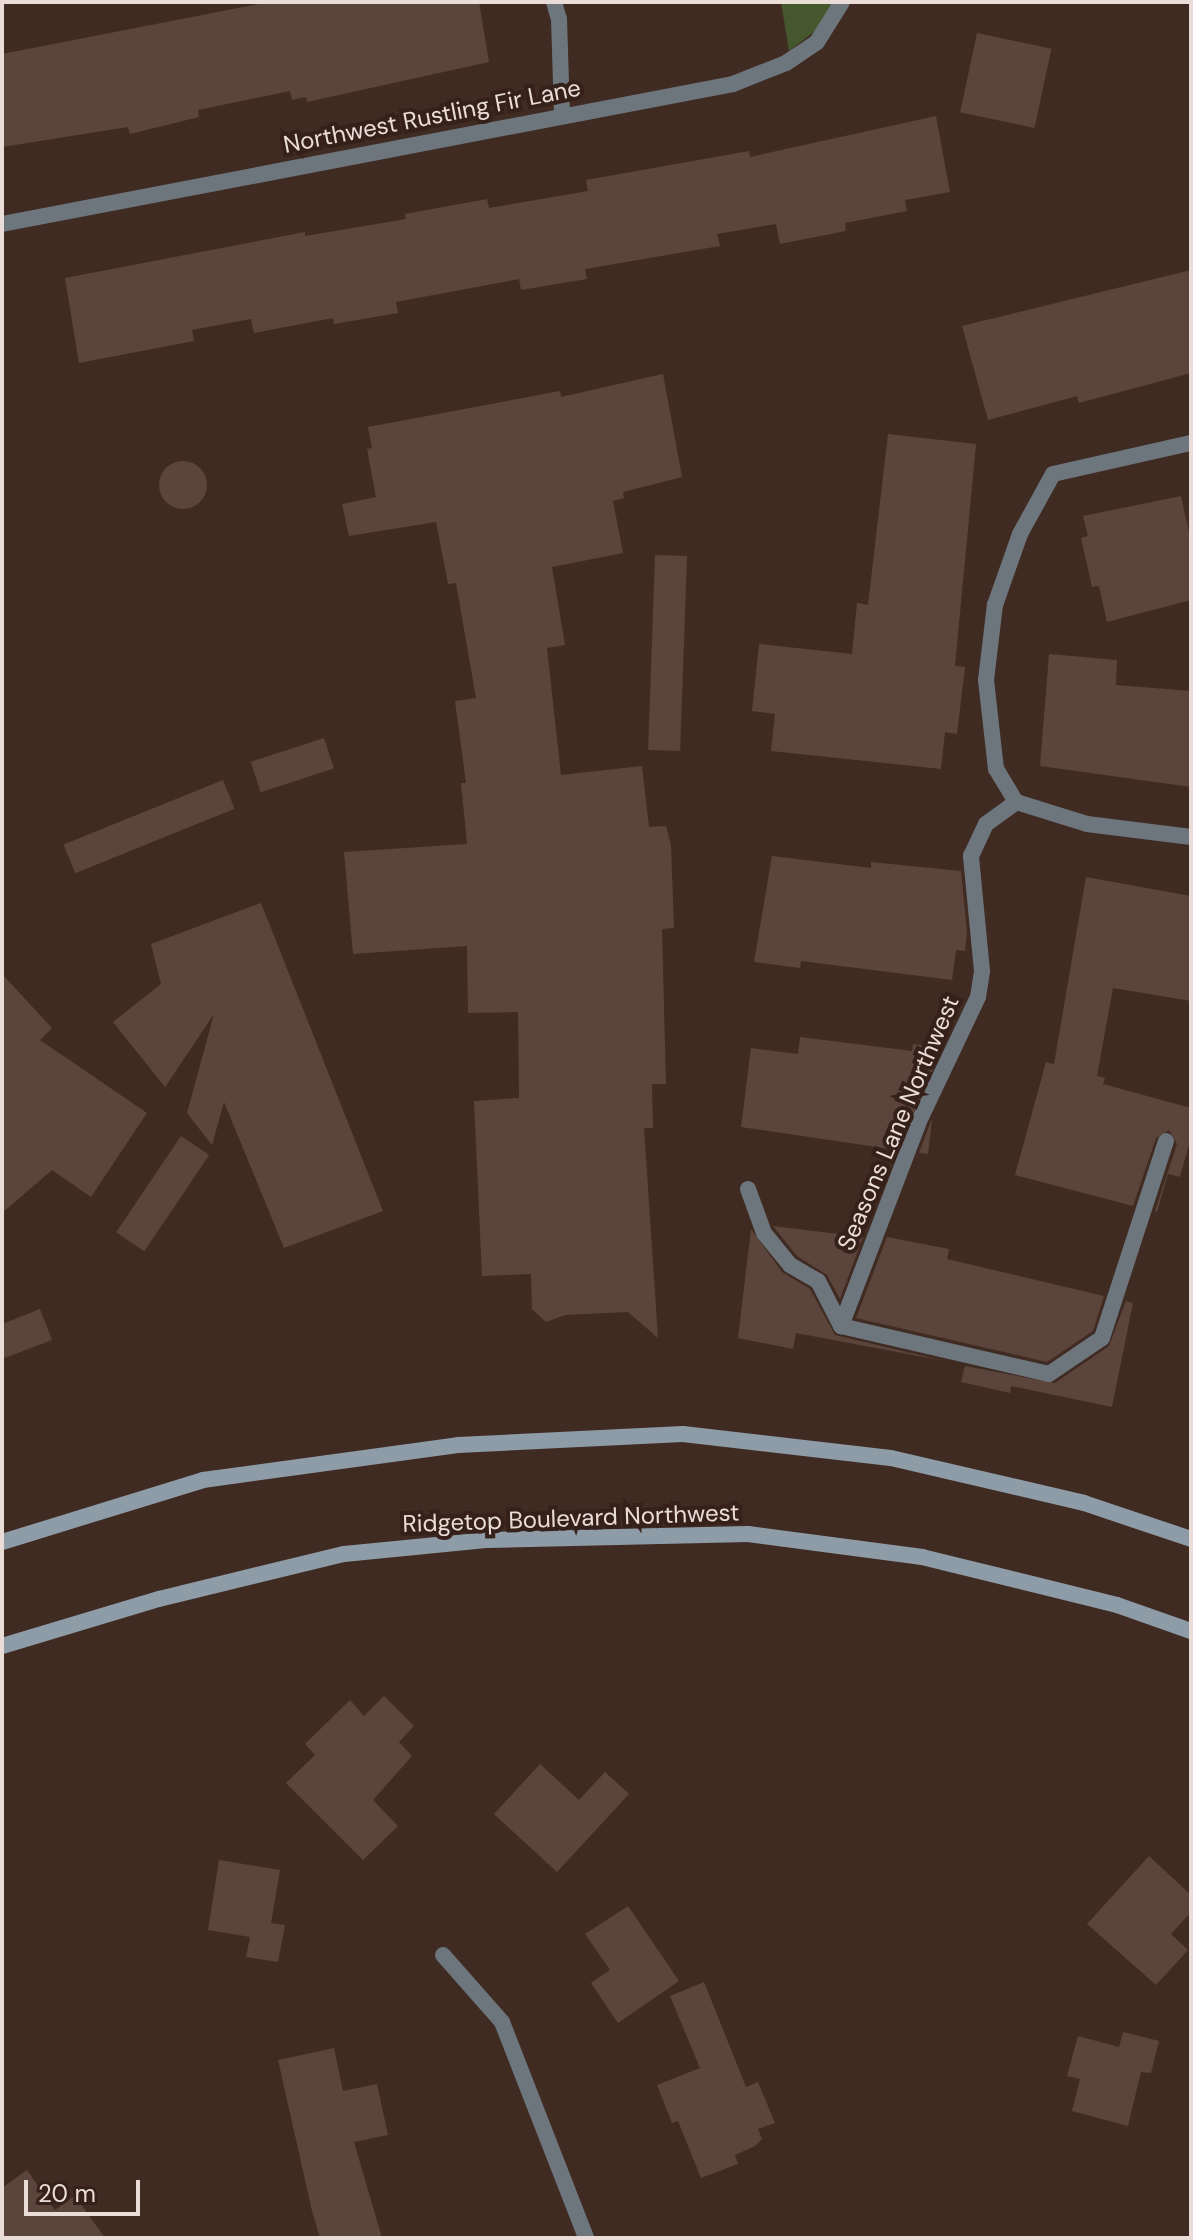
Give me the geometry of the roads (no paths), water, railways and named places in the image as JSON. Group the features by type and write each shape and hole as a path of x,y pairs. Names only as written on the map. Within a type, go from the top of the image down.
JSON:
{"main road":[{"path":"2,1542 203,1480 458,1445 683,1434 891,1458 1084,1503 1191,1539"},
{"name":"Ridgetop Boulevard Northwest","path":"2,1646 159,1599 344,1554 488,1540 748,1534 922,1557 1117,1605 1191,1631"}],"street":[{"path":"554,2 559,19 562,116"},
{"name":"Northwest Rustling Fir Lane","path":"2,224 747,79 786,63 817,42 842,2"},
{"path":"1191,443 1053,474 1020,534 995,605 986,680 996,769 1016,802 1087,824 1191,837"},
{"name":"Seasons Lane Northwest","path":"841,1326 921,1117 978,997 982,971 975,937 971,856 986,824 1016,802"},
{"path":"748,1189 764,1233 790,1265 818,1281 841,1326 1049,1374 1102,1338 1166,1141"},
{"path":"443,1955 502,2022 586,2238"}]}
